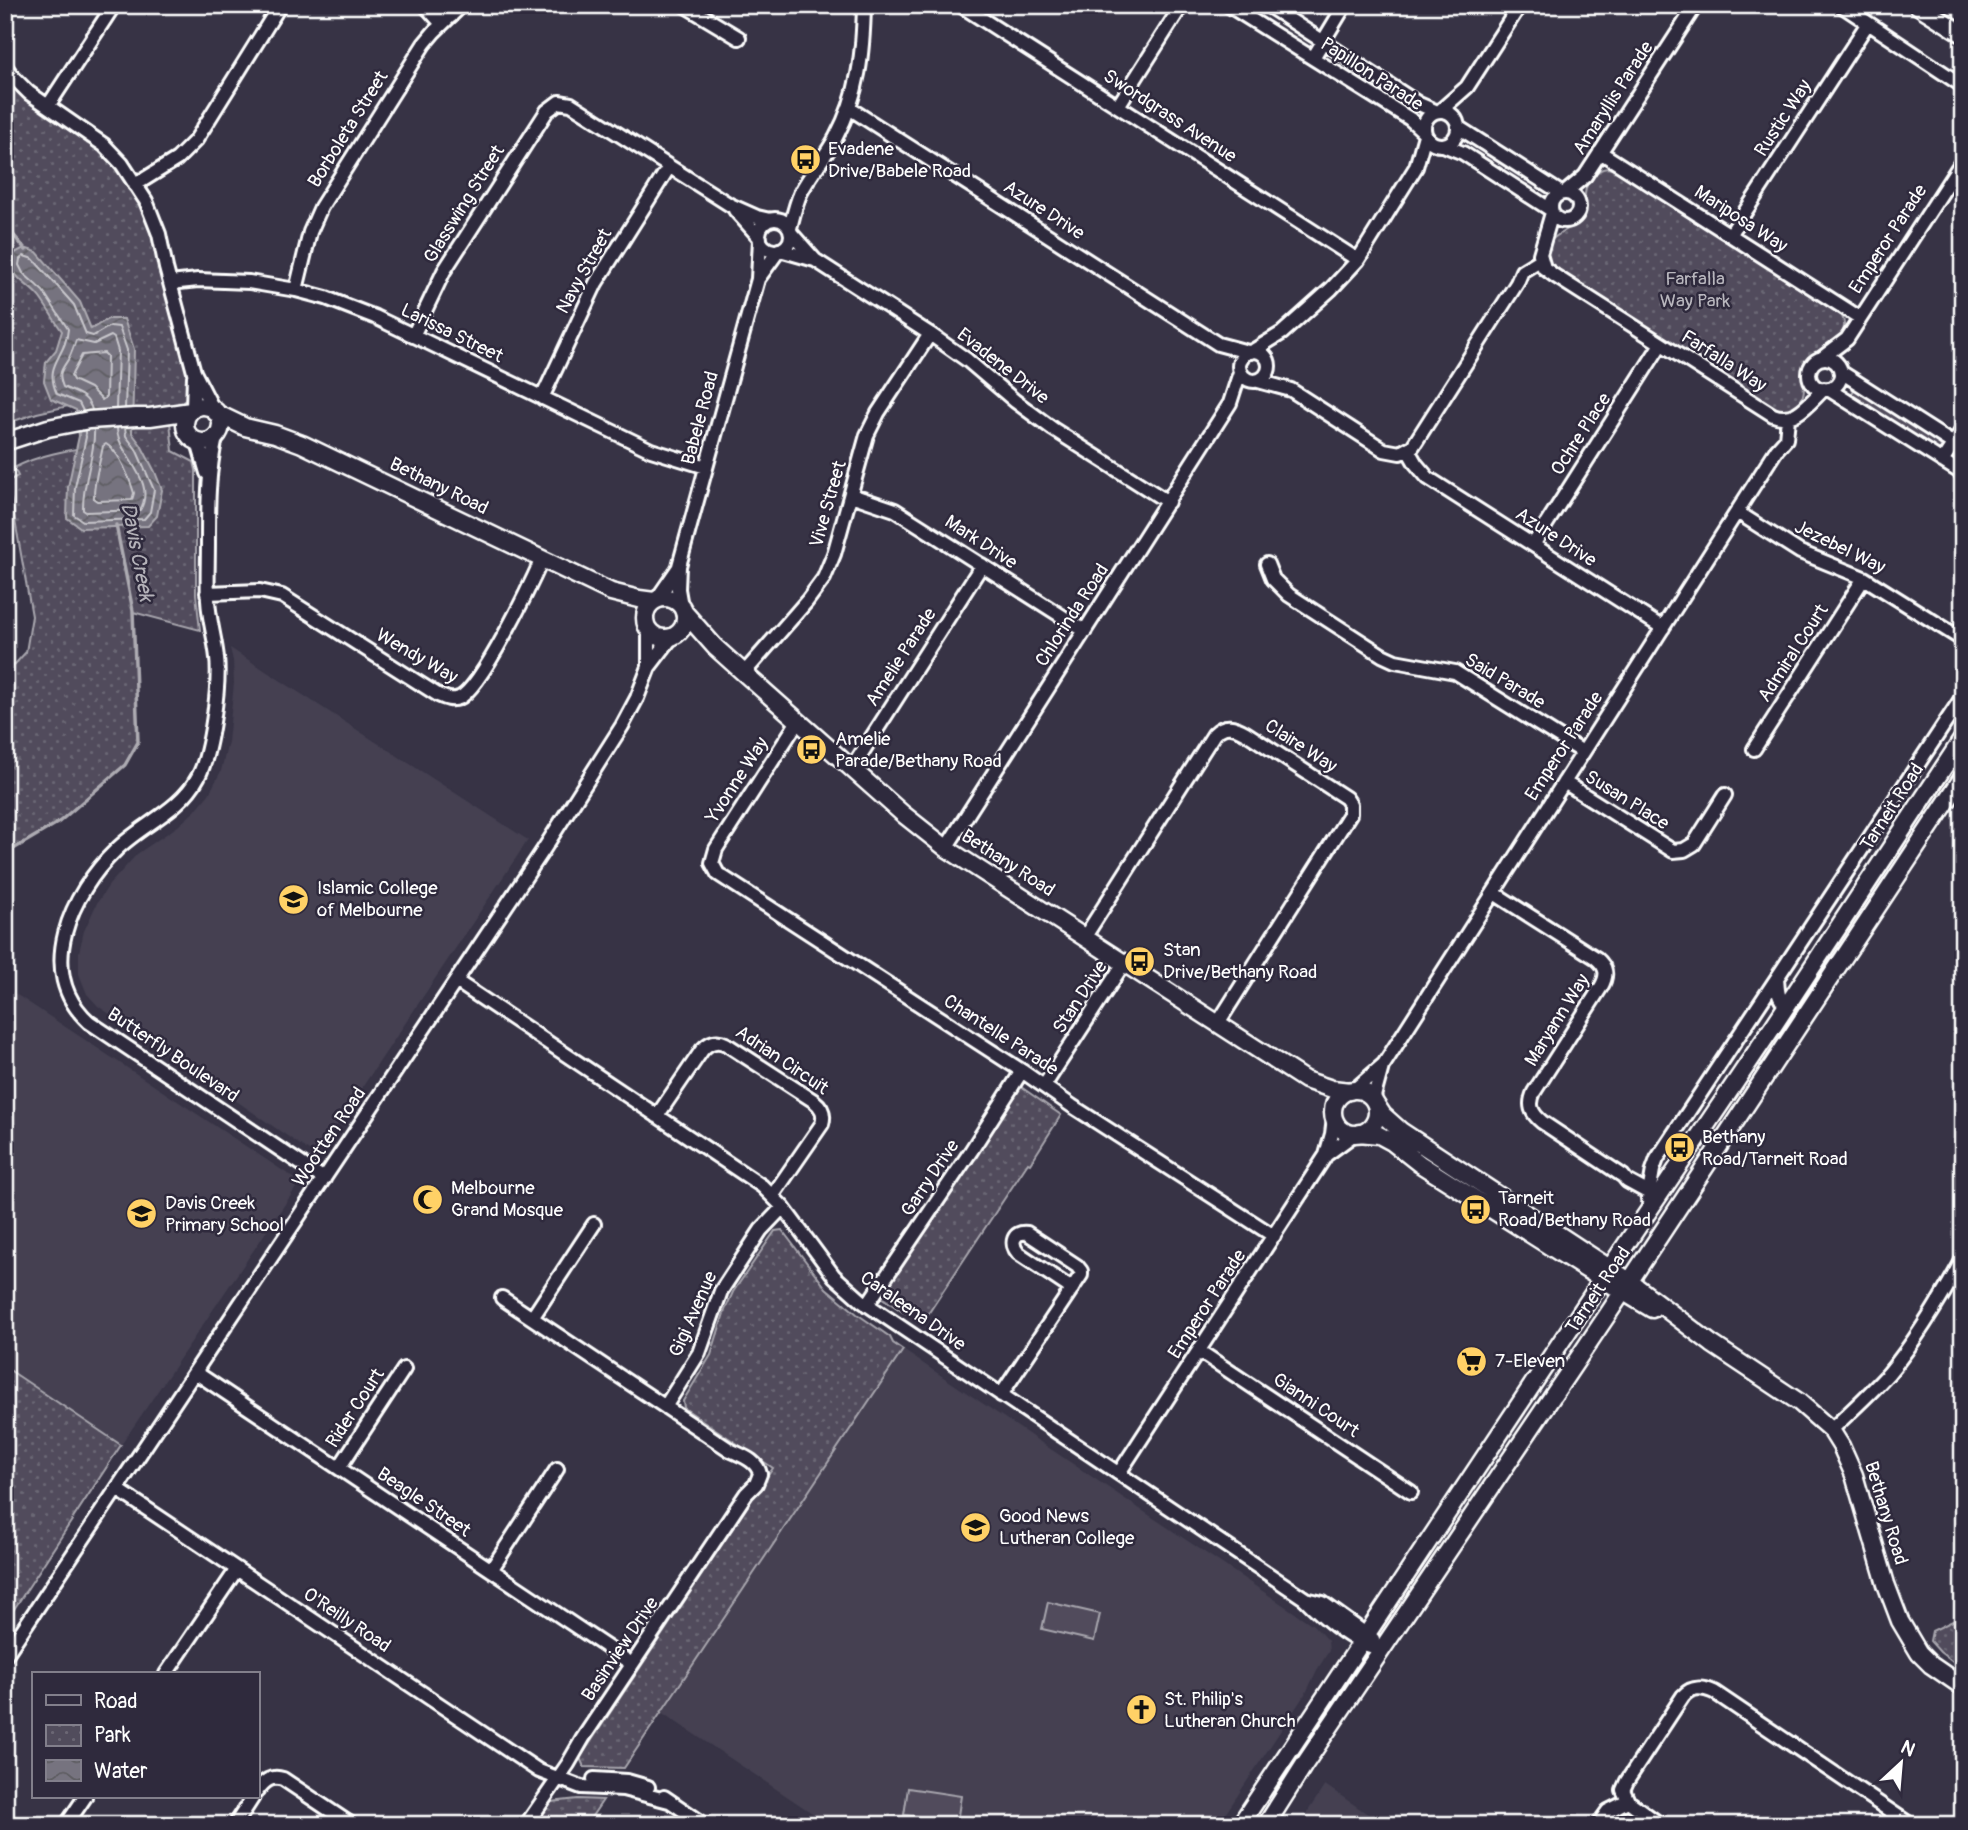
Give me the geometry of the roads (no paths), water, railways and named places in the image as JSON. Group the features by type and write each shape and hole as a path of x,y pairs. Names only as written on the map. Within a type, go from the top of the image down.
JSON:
{"street":[{"path":"48,106 114,5"},
{"path":"135,185 177,159 196,139 280,5"},
{"path":"425,5 446,20"},
{"path":"438,5 446,20"},
{"name":"Borboleta Street","path":"296,290 316,216 424,44 462,5"},
{"path":"684,5 695,9 738,38"},
{"path":"760,239 762,227 801,192 837,135 849,108 862,56 864,5"},
{"name":"Swordgrass Avenue","path":"960,5 1358,260"},
{"path":"1118,106 1182,5"},
{"name":"Papillon Parade","path":"1228,5 1410,119 1424,133"},
{"name":"Papillon Parade","path":"1267,5 1419,104 1438,111"},
{"path":"1312,58 1345,5"},
{"path":"1416,167 1424,121 1467,87 1520,5"},
{"name":"Amaryllis Parade","path":"1579,203 1585,176 1696,5"},
{"path":"1841,5 1963,86"},
{"path":"1917,5 1963,34"},
{"name":"Rustic Way","path":"1730,235 1868,23"},
{"path":"5,66 22,86 104,145 122,164 146,201 159,234 194,372 192,410 185,421 193,437"},
{"path":"1291,390 1246,379 1240,371 1241,358 1282,333 1331,289 1358,260 1416,167 1441,145 1456,137 1467,87"},
{"name":"Glasswing Street","path":"413,336 444,271 547,111 559,102 571,104 669,167"},
{"name":"Azure Drive","path":"849,108 1217,344 1240,371"},
{"path":"1438,111 1450,113 1457,124 1563,193 1574,195 1579,203 1576,216 1545,239"},
{"path":"1424,133 1431,142 1462,153 1551,212 1558,220 1567,221"},
{"name":"Mariposa Way","path":"1600,152 1860,318"},
{"name":"Emperor Parade","path":"1840,371 1847,339 1963,160"},
{"path":"669,167 730,205 757,217 781,220 790,231"},
{"name":"Navy Street","path":"542,398 596,283 669,167"},
{"name":"Amaryllis Parade","path":"1563,193 1585,176"},
{"path":"730,205 751,226 768,249 779,250 788,244 801,192"},
{"path":"1250,352 1263,354 1291,390 1384,450 1390,453 1404,452 1413,446 1517,283 1542,264 1540,249 1545,239 1553,198 1563,193"},
{"name":"Evadene Drive","path":"790,231 815,260 967,360 1015,401 1054,429 1168,502"},
{"name":"Babele Road","path":"683,609 678,589 679,566 758,279 760,239"},
{"name":"Evadene Drive","path":"779,250 815,260"},
{"name":"Babele Road","path":"758,279 779,250"},
{"name":"Farfalla Way","path":"1542,264 1763,410 1783,418"},
{"name":"Larissa Street","path":"170,283 198,280 233,281 296,290 362,311 651,450 706,467"},
{"path":"1258,381 1267,373 1282,333"},
{"name":"Vive Street","path":"744,673 824,578 831,563 870,428 930,334"},
{"name":"Emperor Parade","path":"1822,358 1847,339"},
{"name":"Azure Drive","path":"1217,344 1250,352"},
{"name":"Ochre Place","path":"1533,545 1661,344"},
{"path":"1802,409 1814,362 1822,358 1835,362 1840,371 1958,446"},
{"name":"Chlorinda Road","path":"946,848 1230,403 1240,371"},
{"path":"1783,418 1796,415 1826,389 1836,385 1840,371"},
{"path":"194,372 221,423 217,435"},
{"path":"1809,375 1815,386 1826,389 1963,474"},
{"name":"Chlorinda Road","path":"1230,403 1258,381"},
{"name":"Bethany Road","path":"9,443 48,428 89,420 150,417 203,407 245,427 275,433 302,444 611,592 639,600 655,600"},
{"name":"Bethany Road","path":"150,417 205,442 217,435 245,427"},
{"name":"Emperor Parade","path":"1352,1090 1384,1064 1494,893 1777,449 1783,418"},
{"path":"1941,461 1958,446 1963,429"},
{"name":"Butterfly Boulevard","path":"217,435 208,477 207,593 218,669 210,738 203,767 185,797 116,850 88,885 75,907 63,940 62,976 69,997 80,1014 96,1027 324,1179"},
{"name":"Butterfly Boulevard","path":"193,437 208,477"},
{"name":"Azure Drive","path":"1404,452 1428,478 1662,628"},
{"name":"Mark Drive","path":"851,495 895,510 1085,631"},
{"name":"Jezebel Way","path":"1737,512 1800,552 1864,578 1963,640"},
{"name":"Wendy Way","path":"207,593 260,591 282,596 438,695 455,700 470,689 496,649 517,613 542,559"},
{"name":"Said Parade","path":"1267,564 1273,579 1289,596 1382,654 1395,661 1455,672 1583,752"},
{"name":"Amelie Parade","path":"852,768 982,565"},
{"name":"Babele Road","path":"655,600 679,566"},
{"name":"Admiral Court","path":"1754,748 1864,578"},
{"name":"Bethany Road","path":"611,592 634,610 647,627"},
{"path":"670,598 683,609 684,626 674,636 659,637 647,627 646,611 655,600 670,598"},
{"name":"Bethany Road","path":"683,609 715,647 917,826 946,848 1305,1080 1332,1090 1352,1090"},
{"name":"Wootten Road","path":"647,627 649,667"},
{"name":"Bethany Road","path":"674,636 691,637 715,647"},
{"name":"Wootten Road","path":"5,1656 546,845 622,726 649,667 674,636"},
{"name":"Tarneit Road","path":"1646,1214 1657,1158 1963,696"},
{"name":"Yvonne Way","path":"712,863 716,849 798,721"},
{"name":"Claire Way","path":"1084,937 1214,734 1232,726 1246,733 1346,798 1350,804 1350,814 1218,1023"},
{"name":"Tarneit Road","path":"1240,1825 1963,738"},
{"path":"1936,778 1960,787"},
{"name":"Susan Place","path":"1564,782 1673,851 1684,850 1694,844 1726,795"},
{"name":"Tarneit Road","path":"1266,1825 1889,889 1960,787"},
{"name":"Chantelle Parade","path":"712,863 722,877 1274,1236"},
{"path":"1777,978 1778,995 1786,1006 1796,1007 1805,1001 1857,922 1889,889"},
{"name":"Maryann Way","path":"1494,893 1596,958 1606,969 1601,987 1534,1092 1530,1104 1532,1111 1542,1122 1623,1176 1650,1186"},
{"name":"Stan Drive","path":"1044,1086 1124,963"},
{"name":"Caraleena Drive","path":"456,981 762,1186 773,1195 834,1276 854,1296 1304,1598 1319,1613 1383,1649"},
{"name":"Adrian Circuit","path":"657,1116 702,1050 714,1042 724,1043 820,1105 823,1112 822,1124 773,1195"},
{"name":"Emperor Parade","path":"1374,1101 1384,1064"},
{"name":"Garry Drive","path":"867,1305 1022,1071"},
{"name":"Bethany Road","path":"1305,1080 1334,1116"},
{"path":"1352,1090 1365,1093 1374,1101 1374,1122 1366,1131 1358,1133 1345,1131 1336,1123 1334,1116 1336,1102 1344,1093 1352,1090"},
{"name":"Bethany Road","path":"1374,1101 1383,1115 1401,1131 1625,1287 1800,1402 1831,1430 1854,1475 1899,1621 1919,1653 1931,1665 1963,1687"},
{"name":"Emperor Parade","path":"1119,1473 1326,1155 1334,1116"},
{"name":"Emperor Parade","path":"1326,1155 1358,1133"},
{"name":"Bethany Road","path":"1358,1133 1379,1135 1392,1142 1420,1164 1606,1274"},
{"name":"Gigi Avenue","path":"665,1407 699,1353 721,1290 761,1230 783,1207"},
{"path":"532,1318 594,1224"},
{"path":"1001,1395 1072,1289 1081,1275 1077,1266 1027,1233 1021,1232 1017,1235 1013,1245 1018,1253 1072,1289"},
{"path":"1831,1430 1908,1349 1963,1259"},
{"name":"Basinview Drive","path":"502,1298 730,1450 745,1464 750,1474 746,1494 526,1825"},
{"name":"Gianni Court","path":"1199,1351 1411,1492"},
{"name":"Rider Court","path":"339,1468 404,1368"},
{"name":"Beagle Street","path":"195,1372 632,1664"},
{"path":"491,1570 557,1469"},
{"name":"O'Reilly Road","path":"117,1489 529,1765 559,1779 627,1781 650,1788 705,1825"},
{"path":"167,1672 237,1569"},
{"path":"1661,1825 1628,1801 1623,1790 1683,1696 1687,1691 1700,1688 1714,1692 1911,1825"},
{"path":"259,1789 269,1779 283,1779 352,1825"},
{"path":"66,1825 84,1798"},
{"path":"234,1825 252,1798"},
{"path":"1598,1825 1608,1811 1628,1801"}],"water":[{"path":"24,248 37,252 80,302 91,329 108,319 124,319 134,349 132,433 141,445 162,490 157,516 148,526 81,528 67,518 68,487 79,436 76,410 51,399 44,381 46,362 56,350 62,331 40,298 16,275 12,263 13,254"}],"waterway":[{"name":"Davis Creek","path":"5,225 26,250"},
{"name":"Davis Creek","path":"5,854 59,822 125,765 138,742 133,611 116,525"}],"place":[{"name":"Evadene Drive/Babele Road","path":"805,160"},
{"name":"Amelie Parade/Bethany Road","path":"812,750"},
{"name":"Islamic College of Melbourne","path":"294,899"},
{"name":"Stan Drive/Bethany Road","path":"1140,961"},
{"name":"Bethany Road/Tarneit Road","path":"1679,1148"},
{"name":"Melbourne Grand Mosque","path":"428,1199"},
{"name":"Tarneit Road/Bethany Road","path":"1475,1209"},
{"name":"Davis Creek Primary School","path":"142,1214"},
{"name":"7-Eleven","path":"1472,1361"},
{"name":"Good News Lutheran College","path":"976,1527"},
{"name":"St. Philip's Lutheran Church","path":"1141,1710"}],"park label":[{"name":"Farfalla Way Park","path":"1695,290"}]}
